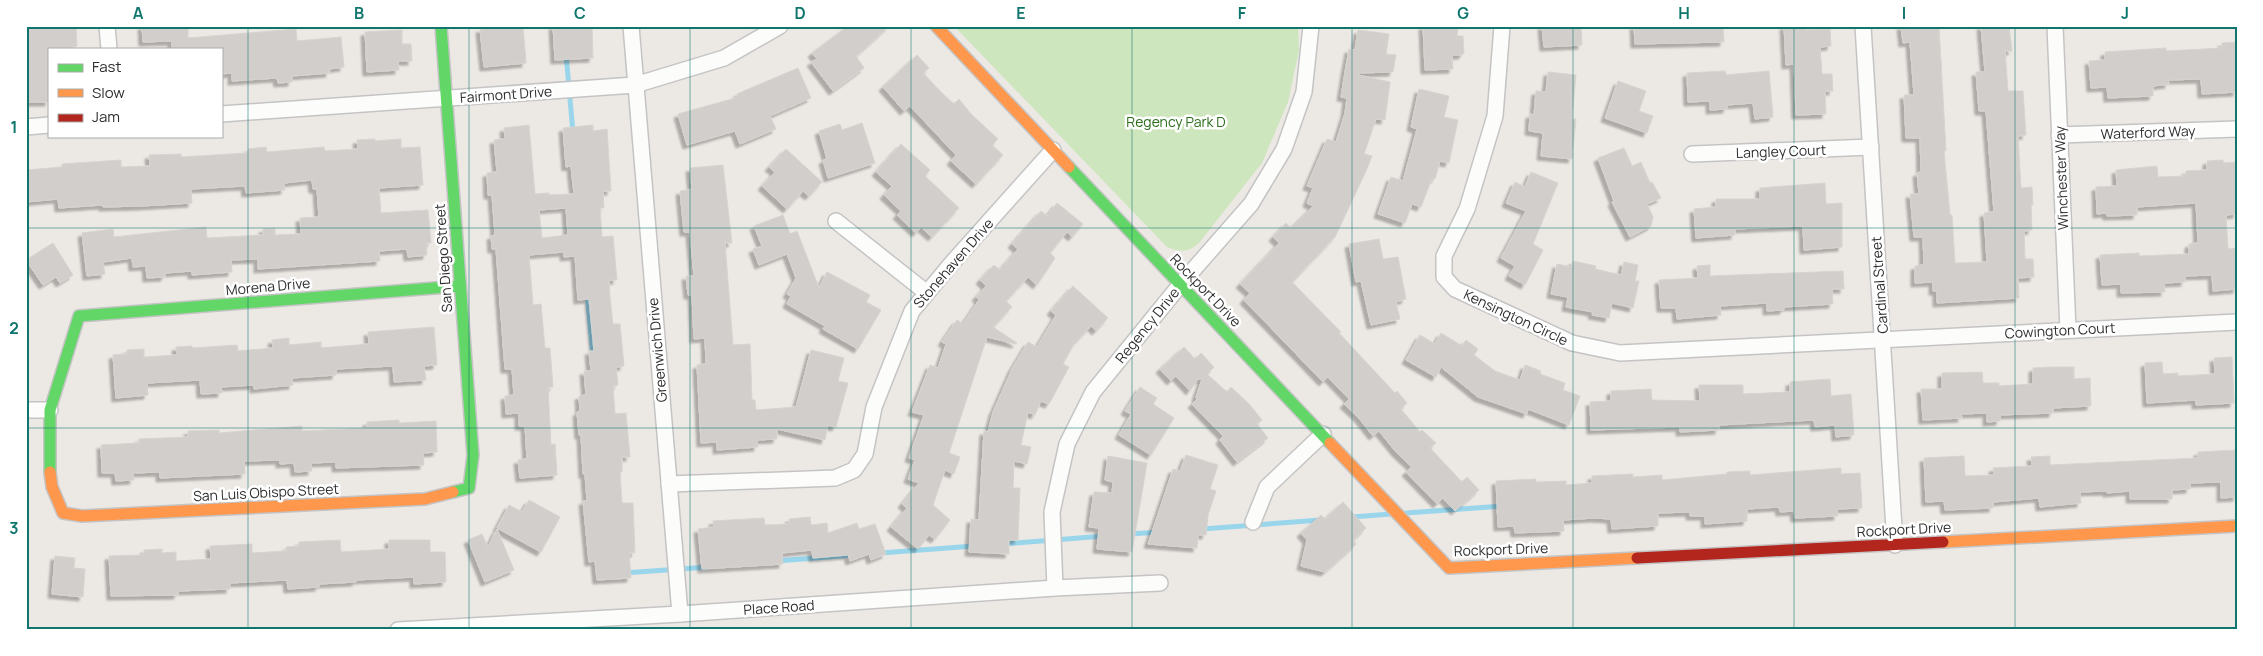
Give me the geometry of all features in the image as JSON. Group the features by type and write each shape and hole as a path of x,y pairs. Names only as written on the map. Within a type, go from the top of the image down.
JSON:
{"street":[{"path":"107,26 108,48"},
{"name":"San Diego Street","path":"441,26 473,455 469,488"},
{"name":"Greenwich Drive","path":"631,26 680,614"},
{"name":"Fairmont Drive","path":"222,114 635,85 724,58 780,26"},
{"name":"Rockport Drive","path":"936,26 1449,568 2237,526"},
{"name":"Regency Drive","path":"1055,588 1052,512 1066,444 1093,392 1180,284 1251,204 1284,149 1304,92 1311,26"},
{"name":"Kensington Circle","path":"1502,26 1494,116 1467,209 1444,256 1444,277 1455,289 1572,343 1620,353 1883,340"},
{"name":"Cardinal Street","path":"1863,26 1895,545"},
{"name":"Winchester Way","path":"2055,26 2068,330"},
{"path":"26,127 48,125"},
{"name":"Waterford Way","path":"2059,135 2237,129"},
{"name":"Langley Court","path":"1692,154 1871,147"},
{"name":"Stonehaven Drive","path":"669,484 835,478 854,470 865,454 874,406 912,311 1053,150"},
{"path":"836,221 927,293"},
{"name":"Morena Drive","path":"50,410 79,316 460,286"},
{"name":"Cowington Court","path":"1883,340 2237,322"},
{"path":"26,410 50,410"},
{"name":"San Luis Obispo Street","path":"50,410 49,457 52,487 63,512 82,516 425,499 469,488"},
{"path":"1253,522 1268,486 1323,434"},
{"name":"Place Road","path":"398,630 1160,583"}],"green space":[{"name":"Regency Park D","path":"954,26 1298,26 1299,50 1288,102 1262,163 1199,243 1191,249 1180,251 1167,247"}],"building":[{"path":"26,26 76,26 77,46 72,48 48,48 48,102 26,102 28,63"},
{"path":"142,26 188,26 188,38 296,29 297,41 341,37 344,67 329,69 330,73 292,76 292,82 278,83 277,78 232,81 232,73 222,74 222,48 172,48 172,41 143,42"},
{"path":"523,26 526,63 484,67 480,29"},
{"path":"553,26 592,26 593,58 555,60"},
{"path":"848,26 889,26 856,56 864,68 833,91 811,62 817,59 812,53"},
{"path":"1423,26 1458,26 1457,36 1463,36 1464,53 1462,55 1452,55 1453,69 1425,70"},
{"path":"1542,26 1581,26 1582,45 1544,47"},
{"path":"1634,26 1723,26 1724,42 1635,44"},
{"path":"1784,26 1806,26 1806,30 1830,29 1831,46 1820,47 1822,74 1832,74 1833,91 1825,91 1826,114 1796,115 1794,64 1786,65"},
{"path":"1901,26 1939,26 1946,151 1944,151 1950,215 1952,215 1955,263 1987,262 1984,213 1994,212 1986,111 1979,111 1976,72 1985,72 1981,26 2009,26 2012,51 2005,51 2008,91 2023,91 2026,135 2018,136 2021,188 2032,187 2033,205 2031,205 2032,230 2024,231 2025,259 2033,259 2034,277 2018,278 2019,298 1937,303 1937,291 1933,291 1933,282 1915,283 1915,266 1924,265 1923,237 1914,237 1910,194 1919,194 1917,173 1921,172 1920,138 1906,138 1904,95 1914,95 1910,42 1903,43"},
{"path":"402,30 402,44 411,44 412,61 398,61 399,70 367,72 365,32"},
{"path":"1358,30 1389,34 1386,54 1396,55 1393,72 1358,73 1358,75 1390,82 1385,120 1376,119 1364,154 1372,156 1335,237 1292,282 1341,332 1339,333 1395,393 1397,391 1407,403 1401,409 1420,432 1422,430 1436,443 1430,448 1462,482 1467,477 1479,490 1455,511 1443,498 1437,504 1406,472 1412,467 1396,452 1379,431 1373,436 1358,417 1344,404 1349,399 1328,377 1323,382 1244,300 1250,293 1240,284 1279,243 1273,237 1286,223 1291,228 1313,206 1307,203 1313,188 1307,186 1327,139 1336,142 1345,113 1347,98 1341,97 1349,49 1355,50"},
{"path":"2237,42 2237,92 2202,94 2201,79 2168,80 2169,84 2153,86 2153,96 2108,98 2107,87 2091,88 2089,61 2105,60 2105,52 2166,48 2166,51 2222,48 2222,43"},
{"path":"917,55 929,68 923,73 942,93 954,104 959,99 971,114 998,139 992,145 1003,155 976,184 951,161 956,155 910,106 904,111 883,87"},
{"path":"798,68 811,98 770,116 776,129 740,144 735,131 687,145 678,114 739,97 737,94"},
{"path":"1725,71 1726,75 1769,71 1773,117 1755,119 1753,103 1727,105 1727,109 1710,110 1710,101 1688,102 1687,73"},
{"path":"1548,72 1576,75 1572,119 1576,119 1572,159 1541,156 1543,133 1529,131 1530,114 1534,115 1536,91 1546,92"},
{"path":"1618,81 1646,91 1639,111 1653,116 1647,133 1605,118"},
{"path":"1419,89 1449,96 1444,117 1458,120 1449,163 1440,161 1435,179 1432,178 1421,207 1412,204 1405,223 1378,214 1391,177 1403,181 1417,129 1411,127"},
{"path":"862,123 875,163 828,178 823,160 827,159 819,131 840,124 842,130"},
{"path":"529,125 535,194 549,193 549,195 574,194 571,166 566,167 563,128 593,125 593,131 607,129 611,191 603,191 604,208 600,208 602,237 613,236 617,280 609,280 610,297 613,324 620,324 624,366 616,367 618,385 613,386 615,414 626,413 630,457 622,457 622,472 620,472 622,503 633,503 635,553 629,553 631,578 597,580 595,561 589,562 583,501 587,501 585,474 583,474 581,435 579,435 577,412 580,412 579,396 586,395 584,371 591,371 589,351 594,351 589,299 578,300 575,256 564,257 564,252 529,255 533,305 541,304 545,348 550,348 553,387 548,387 551,445 555,444 557,475 520,478 518,460 527,459 525,426 519,426 519,413 506,414 505,396 514,395 512,369 505,369 496,249 492,249 491,236 495,235 492,195 488,195 487,173 497,172 494,140 505,139 504,128","holes":["566,208 568,235 542,238 539,210"]},
{"path":"375,139 375,141 401,139 401,148 420,147 423,185 379,188 381,213 428,210 431,243 426,243 427,255 408,257 407,249 379,251 380,261 258,269 258,259 231,260 232,272 192,275 192,271 165,273 165,277 147,278 146,266 133,267 132,258 103,262 105,274 87,276 82,233 113,229 114,237 206,227 207,238 263,235 263,229 275,228 275,235 301,234 300,218 319,217 317,189 313,189 312,180 284,183 285,190 246,193 245,186 191,189 192,203 59,208 58,199 26,202 26,170 62,167 62,164 121,160 121,167 150,166 149,155 181,154 181,157 248,153 248,149 266,147 267,152 324,147 325,151 358,149 357,140"},
{"path":"901,144 930,170 925,176 959,208 932,237 921,227 916,233 897,215 901,211 884,195 892,186 876,172"},
{"path":"1624,148 1632,166 1641,162 1650,183 1652,182 1661,198 1647,204 1653,217 1651,226 1630,237 1612,202 1614,201 1598,158"},
{"path":"786,149 822,182 809,196 803,191 787,209 762,186 775,172 769,167"},
{"path":"2223,160 2223,163 2237,162 2237,214 2226,215 2228,249 2237,248 2237,289 2213,291 2212,275 2185,276 2185,282 2164,283 2165,292 2121,293 2121,284 2102,285 2100,255 2139,253 2139,256 2189,254 2189,244 2198,243 2196,203 2137,207 2137,215 2107,216 2106,213 2097,214 2096,187 2117,186 2116,170 2157,166 2158,177 2186,176 2186,171 2207,170 2207,161"},
{"path":"723,165 732,243 725,243 733,345 750,344 752,400 755,400 756,410 796,407 811,350 844,358 838,381 848,383 836,427 828,425 825,440 777,429 777,439 757,440 758,447 717,450 717,442 701,443 697,365 706,364 705,338 694,339 692,295 688,295 686,276 694,276 690,232 684,232 680,191 692,189 690,168"},
{"path":"1531,172 1558,183 1533,244 1543,250 1525,285 1509,276 1515,266 1501,258 1526,211 1506,203 1515,182 1525,187"},
{"path":"1825,183 1826,204 1842,203 1842,247 1804,250 1803,226 1735,229 1735,235 1696,238 1694,209 1716,207 1716,199 1760,199 1760,188"},
{"path":"1057,203 1083,224 1072,237 1067,232 1050,253 1055,258 1037,285 1028,277 1006,301 1012,307 993,327 1017,343 987,337 949,453 960,457 954,474 945,470 933,505 950,520 935,539 929,535 918,549 891,527 907,508 902,504 919,483 908,479 915,460 909,458 924,415 912,412 930,365 938,368 946,344 942,342 957,320 963,324 979,300 976,297 986,286 980,280 994,265 1000,270 1018,249 1012,244 1041,211 1047,216"},
{"path":"783,215 790,234 797,231 819,288 827,272 870,295 866,302 881,310 858,349 823,329 825,326 787,304 791,296 787,294 796,278 787,254 759,265 753,249 762,246 754,226"},
{"path":"1379,239 1383,259 1398,257 1406,299 1396,302 1400,319 1371,325 1361,281 1356,282 1349,244"},
{"path":"53,243 73,275 60,283 56,277 43,285 26,260"},
{"path":"1573,261 1596,266 1595,269 1621,275 1624,262 1638,265 1635,281 1639,281 1633,308 1612,303 1609,318 1592,315 1593,312 1566,307 1568,297 1551,294 1557,264 1572,267"},
{"path":"1710,265 1710,276 1843,271 1844,289 1832,289 1833,304 1784,307 1784,310 1767,311 1767,303 1720,306 1721,315 1677,319 1676,308 1661,308 1659,280 1698,278 1697,266"},
{"path":"1073,286 1108,318 1096,331 1091,326 1074,344 1063,364 1069,367 1049,404 1041,401 1035,415 1028,412 1021,445 1031,447 1027,464 1014,461 1013,488 1020,488 1018,540 1009,540 1009,554 969,552 971,519 979,520 984,431 988,432 993,412 1012,369 1028,342 1037,347 1056,315 1051,311"},
{"path":"434,327 437,365 424,366 426,380 394,382 393,366 336,369 336,375 292,378 293,385 254,389 254,385 221,387 222,393 201,394 200,380 147,383 148,395 116,398 113,355 127,354 127,350 144,349 144,357 177,355 176,347 192,346 193,348 237,345 238,351 273,348 272,340 289,338 289,345 321,342 321,348 369,344 368,332"},
{"path":"1441,333 1462,346 1466,340 1478,349 1474,355 1495,371 1520,380 1525,365 1541,371 1540,374 1565,383 1563,390 1580,396 1569,425 1528,409 1527,414 1478,397 1441,367 1436,377 1406,360 1420,335 1435,344"},
{"path":"1184,347 1195,359 1201,353 1214,367 1207,374 1227,392 1231,387 1250,405 1262,420 1257,424 1268,438 1237,462 1220,440 1223,436 1192,404 1197,399 1202,379 1198,379 1190,391 1176,376 1171,381 1160,369"},
{"path":"2232,357 2234,403 2196,405 2196,400 2147,403 2145,363 2162,362 2163,374 2178,373 2178,376 2215,374 2214,358"},
{"path":"2074,367 2074,379 2090,378 2091,406 2053,408 2053,413 2000,415 2000,421 1987,422 1987,413 1961,414 1962,418 1923,420 1921,389 1942,389 1942,373 1982,372 1983,383 1999,383 1999,386 2033,384 2033,368"},
{"path":"1830,379 1831,396 1851,394 1854,435 1836,437 1835,425 1815,427 1814,420 1719,425 1719,430 1680,432 1680,427 1591,430 1590,402 1611,401 1611,391 1651,389 1652,400 1700,401 1699,385 1743,385 1743,394 1790,392 1790,382"},
{"path":"1140,387 1157,398 1153,404 1174,418 1151,455 1119,435 1131,414 1125,411"},
{"path":"399,420 399,423 436,421 437,452 423,453 424,465 336,468 336,462 311,463 312,471 295,472 294,463 280,464 280,460 244,461 245,474 160,478 160,472 133,473 134,480 116,481 115,473 102,473 101,445 139,443 139,439 188,437 188,431 219,430 219,433 302,426 302,431 367,428 367,422"},
{"path":"2237,450 2237,497 2221,498 2221,482 2190,483 2190,489 2172,490 2172,499 2130,499 2130,491 2107,493 2107,491 2080,492 2081,503 2040,507 2039,498 1993,502 1993,508 1945,510 1944,501 1926,502 1924,458 1964,456 1965,476 1994,475 1993,468 2032,466 2031,457 2050,456 2050,465 2198,458 2198,452"},
{"path":"1186,455 1218,465 1210,489 1216,491 1208,515 1206,535 1198,535 1197,548 1148,544 1173,469 1180,471"},
{"path":"1108,456 1147,463 1132,552 1097,549 1099,528 1089,527 1094,492 1112,493 1113,482 1105,480"},
{"path":"1841,468 1841,474 1860,473 1862,508 1837,509 1838,516 1795,518 1794,511 1780,512 1779,507 1747,509 1747,521 1705,524 1705,516 1690,516 1690,512 1658,513 1658,526 1612,529 1611,519 1594,518 1563,520 1564,531 1515,533 1514,526 1498,527 1496,481 1536,479 1536,482 1566,481 1566,485 1592,483 1592,476 1633,474 1633,477 1662,475 1662,480 1727,474 1727,472 1750,471 1750,475"},
{"path":"529,500 560,517 541,552 497,528 509,505 522,512"},
{"path":"1343,502 1366,528 1353,540 1356,544 1325,572 1301,566 1307,540 1301,533 1321,515 1325,519"},
{"path":"810,517 811,525 827,523 828,533 857,523 859,529 875,524 886,554 871,560 869,554 850,561 848,555 813,558 812,550 782,553 783,564 702,569 698,529 714,527 713,521 764,518 765,525 790,524 789,519"},
{"path":"497,529 514,570 485,582 468,540 482,534 488,547"},
{"path":"340,540 341,552 389,549 389,540 430,540 430,552 445,552 446,582 414,584 414,577 356,580 356,582 319,584 319,587 288,589 287,580 230,583 230,589 178,591 178,595 111,596 109,556 144,555 144,550 162,549 162,553 176,552 176,561 211,559 210,546 252,544 252,553 286,551 286,547 299,546 299,542"},
{"path":"55,556 75,558 74,568 85,569 83,597 52,594"}],"waterway":[{"path":"566,54 573,133"},
{"path":"587,293 593,357"},
{"path":"1406,513 1503,506"},
{"path":"1352,517 1391,514"},
{"path":"1202,529 1321,520"},
{"path":"1130,534 1159,532"},
{"path":"1003,544 1104,536"},
{"path":"881,553 974,546"},
{"path":"776,561 855,555"},
{"path":"624,573 708,567"}],"traffic: fast":[{"path":"441,26 473,455 469,488 453,492"},
{"path":"1069,167 1330,443"},
{"path":"50,472 50,410 79,316 460,286"}],"traffic: slow":[{"path":"936,26 1069,167"},
{"path":"1330,443 1449,568 1637,558"},
{"path":"50,472 52,487 63,513 82,516 425,499 453,492"},
{"path":"1943,542 2237,526"}],"traffic: jam":[{"path":"1637,558 1943,542"}]}
